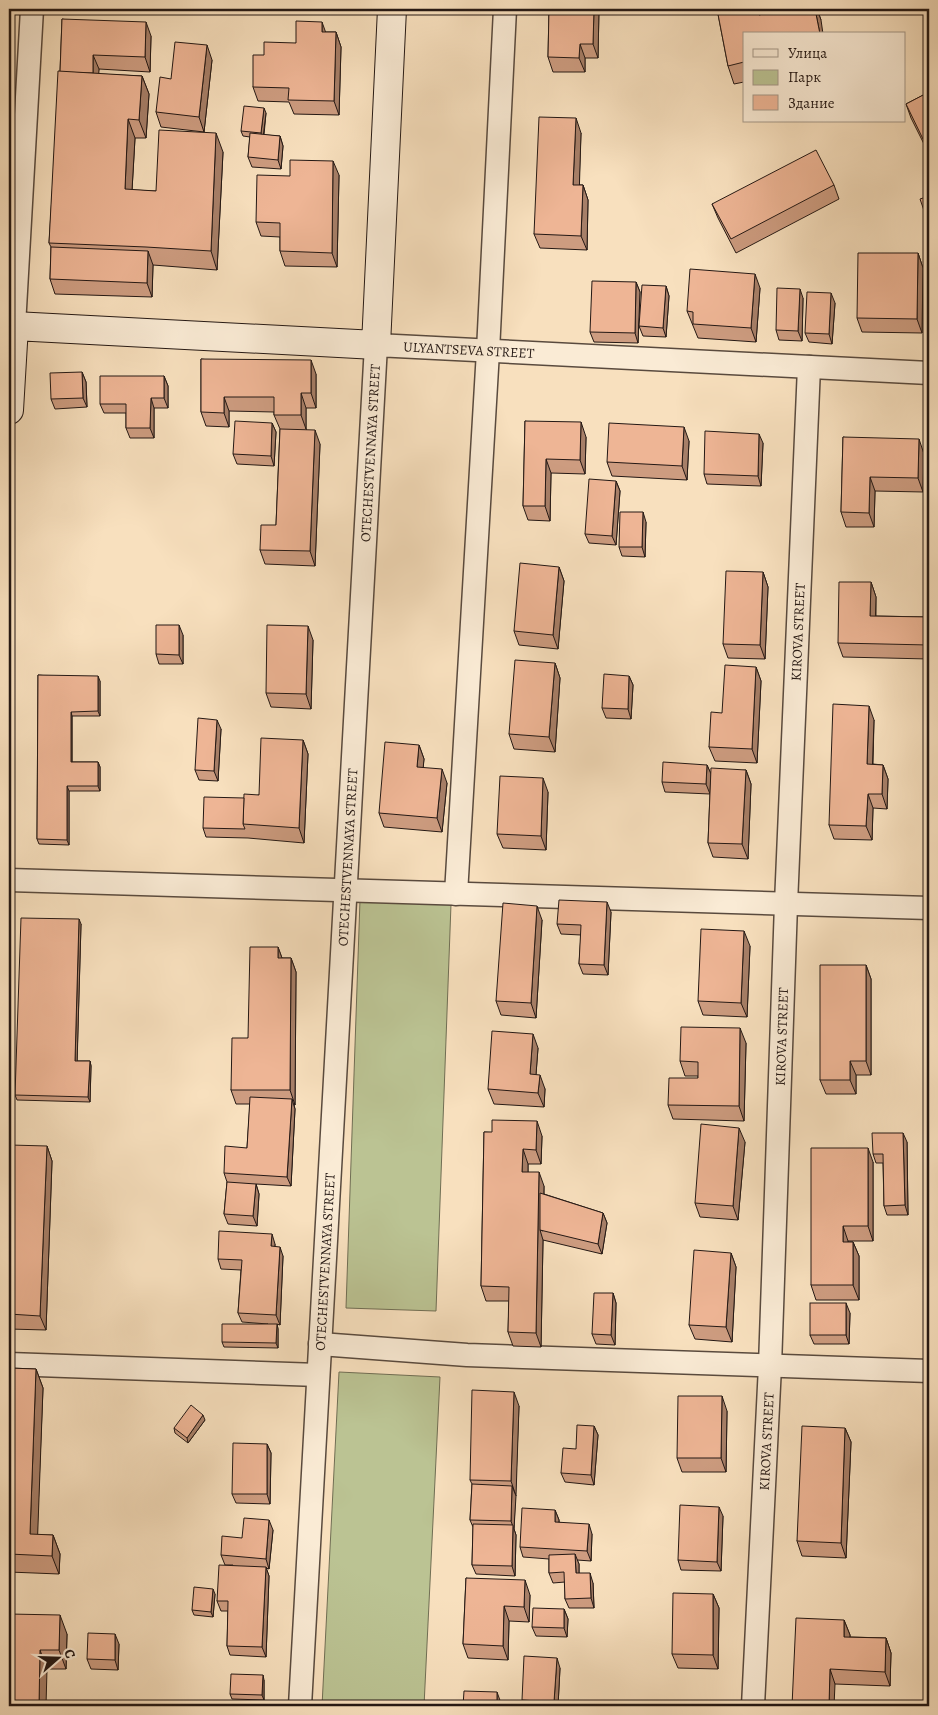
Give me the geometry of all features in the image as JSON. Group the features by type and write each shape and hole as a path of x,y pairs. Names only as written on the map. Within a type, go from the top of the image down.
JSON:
{"street":[{"path":"9,410 11,326 32,9"},
{"name":"OTECHESTVENNAYA STREET","path":"300,1706 347,890 392,9"},
{"path":"456,894 488,351 505,9"},
{"name":"ULYANTSEVA STREET","path":"11,326 929,373"},
{"name":"KIROVA STREET","path":"753,1706 770,1366 786,904 809,367"},
{"path":"9,880 929,908"},
{"path":"320,1344 467,1355 929,1371"},
{"path":"9,1364 318,1376"}],"green space":[{"path":"360,900 451,904 436,1311 346,1308"},
{"path":"339,1372 440,1377 424,1706 322,1706"}],"building":[{"path":"549,9 594,9 593,44 580,44 579,58 548,57"},
{"path":"717,9 757,9 759,15 785,9 815,9 820,32 743,32 743,62 728,66"},
{"path":"62,19 146,22 145,57 93,55 93,73 60,72"},
{"path":"296,21 322,22 322,32 336,32 334,101 288,100 289,88 253,87 253,55 264,55 264,42 296,43"},
{"path":"175,42 207,45 199,117 156,112 160,77 171,79"},
{"path":"58,71 142,76 139,120 128,119 125,189 156,191 159,130 216,133 211,251 49,243"},
{"path":"929,92 929,137 923,139 906,104"},
{"path":"244,106 264,108 261,133 241,131"},
{"path":"539,117 576,118 573,185 583,185 581,236 534,234"},
{"path":"250,133 280,136 278,160 248,157"},
{"path":"816,150 834,185 731,239 712,204"},
{"path":"290,160 333,161 332,253 280,251 280,223 256,222 257,175 290,176"},
{"path":"929,196 929,225 920,199"},
{"path":"51,247 148,251 147,283 50,279"},
{"path":"858,253 918,253 917,319 857,318"},
{"path":"690,269 755,274 751,328 693,324 693,312 687,311"},
{"path":"592,281 636,282 635,333 590,332"},
{"path":"642,285 666,286 663,328 639,326"},
{"path":"777,288 800,289 798,331 776,330"},
{"path":"807,292 831,293 829,334 805,333"},
{"path":"201,359 311,360 311,393 301,393 301,415 274,415 274,397 224,397 224,413 201,412"},
{"path":"82,372 83,398 51,399 50,373"},
{"path":"100,376 164,376 164,398 151,398 150,428 126,428 126,404 100,404"},
{"path":"235,421 272,423 271,456 233,454"},
{"path":"525,421 581,422 580,460 546,459 545,506 523,506"},
{"path":"609,423 684,427 682,466 607,462"},
{"path":"280,429 315,430 310,551 260,550 261,525 276,525"},
{"path":"705,431 759,434 758,476 704,474"},
{"path":"843,437 919,439 918,478 870,477 869,513 841,512"},
{"path":"927,450 929,450 929,471 926,470"},
{"path":"589,479 616,481 612,536 585,534"},
{"path":"620,512 643,512 642,547 619,547"},
{"path":"520,563 559,567 553,635 514,631"},
{"path":"726,571 763,572 760,645 723,644"},
{"path":"839,582 871,582 870,616 929,617 929,645 838,643"},
{"path":"156,625 179,625 179,655 156,654"},
{"path":"267,625 308,626 306,694 266,693"},
{"path":"515,660 555,663 549,737 509,734"},
{"path":"725,665 756,667 752,749 709,747 711,712 722,713"},
{"path":"604,674 629,676 628,709 602,708"},
{"path":"38,675 98,676 98,711 71,712 71,762 98,762 98,786 67,786 67,840 37,839"},
{"path":"833,704 869,706 867,764 883,765 882,794 868,794 866,826 829,825"},
{"path":"198,718 217,720 214,771 195,770"},
{"path":"261,738 303,740 299,828 243,824 244,794 259,795"},
{"path":"385,742 419,745 417,767 442,769 437,818 379,813"},
{"path":"663,762 707,765 706,784 662,782"},
{"path":"711,768 746,770 742,844 708,843"},
{"path":"500,776 543,778 541,836 497,834"},
{"path":"204,797 244,798 243,824 245,829 203,828"},
{"path":"559,900 607,902 604,965 579,964 581,925 557,924"},
{"path":"503,903 537,906 531,1003 496,1001"},
{"path":"21,918 79,919 75,1061 90,1061 88,1097 15,1095"},
{"path":"701,929 744,931 741,1003 698,1001"},
{"path":"250,947 278,947 278,958 291,958 290,1090 231,1090 232,1038 248,1038"},
{"path":"820,965 866,965 866,1061 850,1061 850,1080 820,1080"},
{"path":"681,1027 740,1028 739,1106 668,1105 669,1078 698,1078 698,1062 680,1061"},
{"path":"492,1031 533,1034 530,1074 540,1075 538,1093 488,1089"},
{"path":"250,1097 292,1099 287,1177 224,1173 225,1146 247,1148"},
{"path":"492,1120 537,1121 536,1150 523,1149 522,1172 539,1172 536,1333 508,1332 509,1287 481,1286 484,1132 492,1132"},
{"path":"701,1124 739,1128 733,1206 695,1203"},
{"path":"872,1133 903,1133 905,1205 884,1206 883,1154 873,1154"},
{"path":"10,1145 47,1146 40,1316 9,1314"},
{"path":"811,1148 868,1148 868,1226 843,1226 843,1242 853,1242 853,1285 811,1285"},
{"path":"227,1182 256,1184 253,1216 224,1214"},
{"path":"540,1193 603,1213 598,1244 540,1230"},
{"path":"219,1231 272,1234 271,1246 280,1247 276,1315 238,1313 242,1260 218,1259"},
{"path":"694,1250 731,1253 726,1327 689,1325"},
{"path":"594,1293 613,1293 611,1335 592,1334"},
{"path":"810,1303 846,1303 846,1335 810,1335"},
{"path":"222,1324 277,1324 276,1343 222,1342"},
{"path":"9,1368 36,1369 30,1534 53,1535 52,1556 9,1554"},
{"path":"472,1390 514,1392 511,1481 470,1480"},
{"path":"678,1396 722,1396 721,1458 677,1458"},
{"path":"191,1405 203,1415 187,1438 174,1428"},
{"path":"577,1425 594,1426 591,1475 561,1473 563,1448 576,1449"},
{"path":"802,1426 845,1428 841,1543 797,1541"},
{"path":"233,1443 267,1444 267,1494 232,1494"},
{"path":"472,1484 512,1486 511,1521 470,1520"},
{"path":"680,1505 719,1507 717,1562 678,1560"},
{"path":"522,1508 555,1510 555,1522 589,1524 587,1551 520,1547"},
{"path":"244,1518 269,1520 266,1559 221,1555 222,1536 242,1538"},
{"path":"473,1524 513,1525 512,1566 472,1565"},
{"path":"575,1554 576,1573 590,1573 591,1598 565,1599 564,1572 549,1573 549,1555"},
{"path":"219,1565 266,1567 262,1647 227,1646 228,1601 217,1601"},
{"path":"466,1578 525,1580 524,1607 504,1606 503,1646 463,1644"},
{"path":"194,1587 213,1589 211,1612 192,1610"},
{"path":"673,1593 713,1594 713,1655 672,1654"},
{"path":"533,1608 564,1609 564,1628 532,1627"},
{"path":"9,1614 60,1615 59,1650 40,1650 39,1706 9,1706"},
{"path":"796,1618 844,1620 844,1637 886,1638 885,1672 830,1669 829,1706 792,1706"},
{"path":"88,1633 115,1634 115,1660 87,1659"},
{"path":"524,1656 557,1658 554,1702 522,1700"},
{"path":"231,1674 263,1675 262,1695 230,1694"},
{"path":"464,1691 497,1692 497,1706 463,1706"},
{"path":"212,1702 256,1705 256,1706 212,1706"},
{"path":"669,1704 709,1705 709,1706 669,1706"}]}
